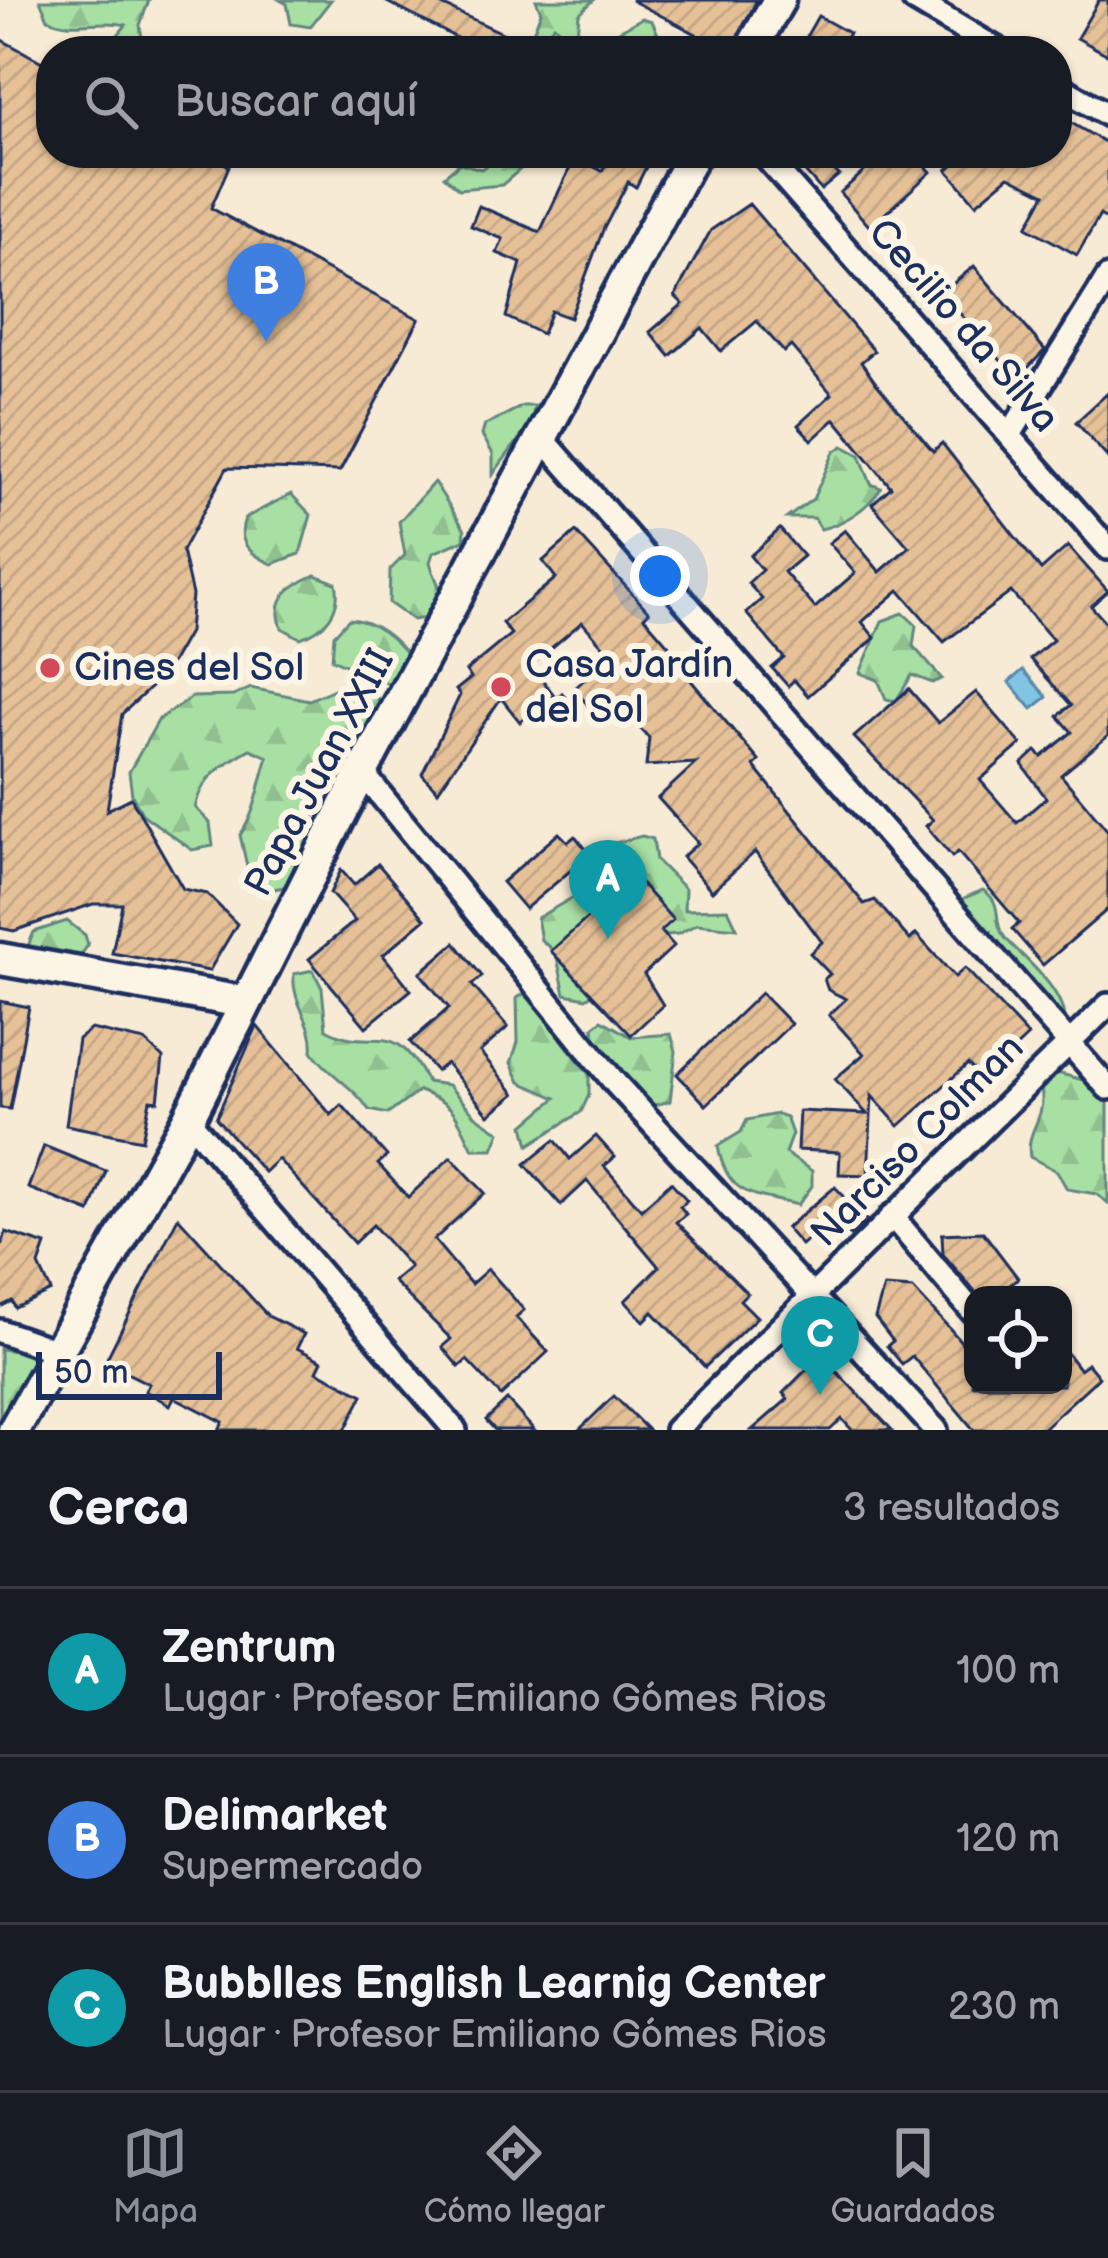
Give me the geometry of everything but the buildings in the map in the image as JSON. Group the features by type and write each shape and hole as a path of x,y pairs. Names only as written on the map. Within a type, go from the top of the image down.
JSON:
{"street":[{"path":"759,36 779,0"},
{"path":"914,0 975,36"},
{"path":"1072,94 1108,115"},
{"name":"Papa Juan XXIII","path":"14,1430 188,1120 362,772 686,168"},
{"name":"Cecilio da Silva","path":"775,168 1108,548"},
{"path":"1011,434 1108,277"},
{"path":"544,440 1108,1088"},
{"path":"362,772 616,1084 936,1430"},
{"path":"0,959 243,1002"},
{"name":"Narciso Colman","path":"676,1430 1108,1005"},
{"path":"188,1120 455,1430"},
{"path":"892,1216 964,1301"},
{"path":"0,1331 59,1352"}],"green space":[{"path":"40,0 149,0 140,25 142,36 117,36 126,25 48,19"},
{"path":"280,0 331,0 310,27 291,24 287,4"},
{"path":"536,0 594,0 579,14 574,36 565,36 554,25 544,36 533,36 541,12"},
{"path":"642,18 652,21 659,36 610,36"},
{"path":"454,168 522,168 502,185 459,189 444,176"},
{"path":"523,406 535,406 530,425 493,474 493,454 482,435 485,425"},
{"path":"843,446 860,455 871,484 881,488 876,495 855,514 821,529 814,518 787,518 813,499 834,452"},
{"path":"434,482 465,530 464,540 433,553 430,562 440,592 437,606 433,617 413,620 389,603 390,570 405,555 399,522"},
{"path":"291,494 311,515 300,554 272,564 247,547 242,534 245,518"},
{"path":"315,575 336,583 336,602 324,624 300,638 282,628 279,609 285,594"},
{"path":"903,613 916,625 913,646 942,679 932,683 912,675 896,701 886,699 878,680 860,673 882,621"},
{"path":"349,619 384,632 410,658 398,688 332,659 334,635"},
{"path":"350,682 374,693 386,718 348,768 327,770 307,846 284,887 263,891 249,875 240,835 254,808 268,757 250,749 222,766 203,787 195,807 210,823 213,846 192,850 142,814 132,795 129,772 159,719 192,697 233,696 251,688 309,700"},
{"path":"642,836 653,839 656,860 685,889 684,910 728,909 737,928 697,924 678,934 645,937 629,891 615,877 615,843"},
{"path":"983,890 994,901 1006,939 1059,1000 1064,1024 995,978 983,948 991,931 971,929 960,910 964,898"},
{"path":"579,894 590,894 600,910 595,992 586,998 565,994 556,953 541,940 537,918"},
{"path":"67,921 85,935 88,945 70,971 25,953 34,932"},
{"path":"313,970 322,988 326,1029 358,1039 382,1039 403,1048 427,1082 448,1085 475,1115 500,1132 493,1149 473,1149 454,1113 432,1096 419,1091 388,1114 369,1110 325,1067 312,1051 294,985 294,974"},
{"path":"536,988 562,1040 589,1074 589,1095 581,1112 529,1145 524,1125 556,1098 520,1082 511,1063 518,1042 517,998"},
{"path":"602,1020 631,1037 671,1034 676,1051 670,1101 640,1109 609,1096 593,1027"},
{"path":"1054,1072 1083,1080 1108,1100 1108,1203 1096,1194 1067,1189 1057,1171 1030,1157 1041,1088"},
{"path":"777,1114 786,1117 792,1134 785,1153 812,1171 812,1186 798,1205 754,1195 735,1184 718,1146 741,1132 747,1120"},
{"path":"0,1349 30,1353 35,1375 0,1430"}],"water":[{"path":"1023,670 1047,697 1032,709 1009,682"}],"place":[{"name":"Delimarket","path":"266,342"},
{"name":"Cines del Sol","path":"50,668"},
{"name":"Casa Jardín del Sol","path":"501,687"},
{"name":"Zentrum","path":"608,939"},
{"name":"Bubblles English Learnig Center","path":"820,1395"}]}
